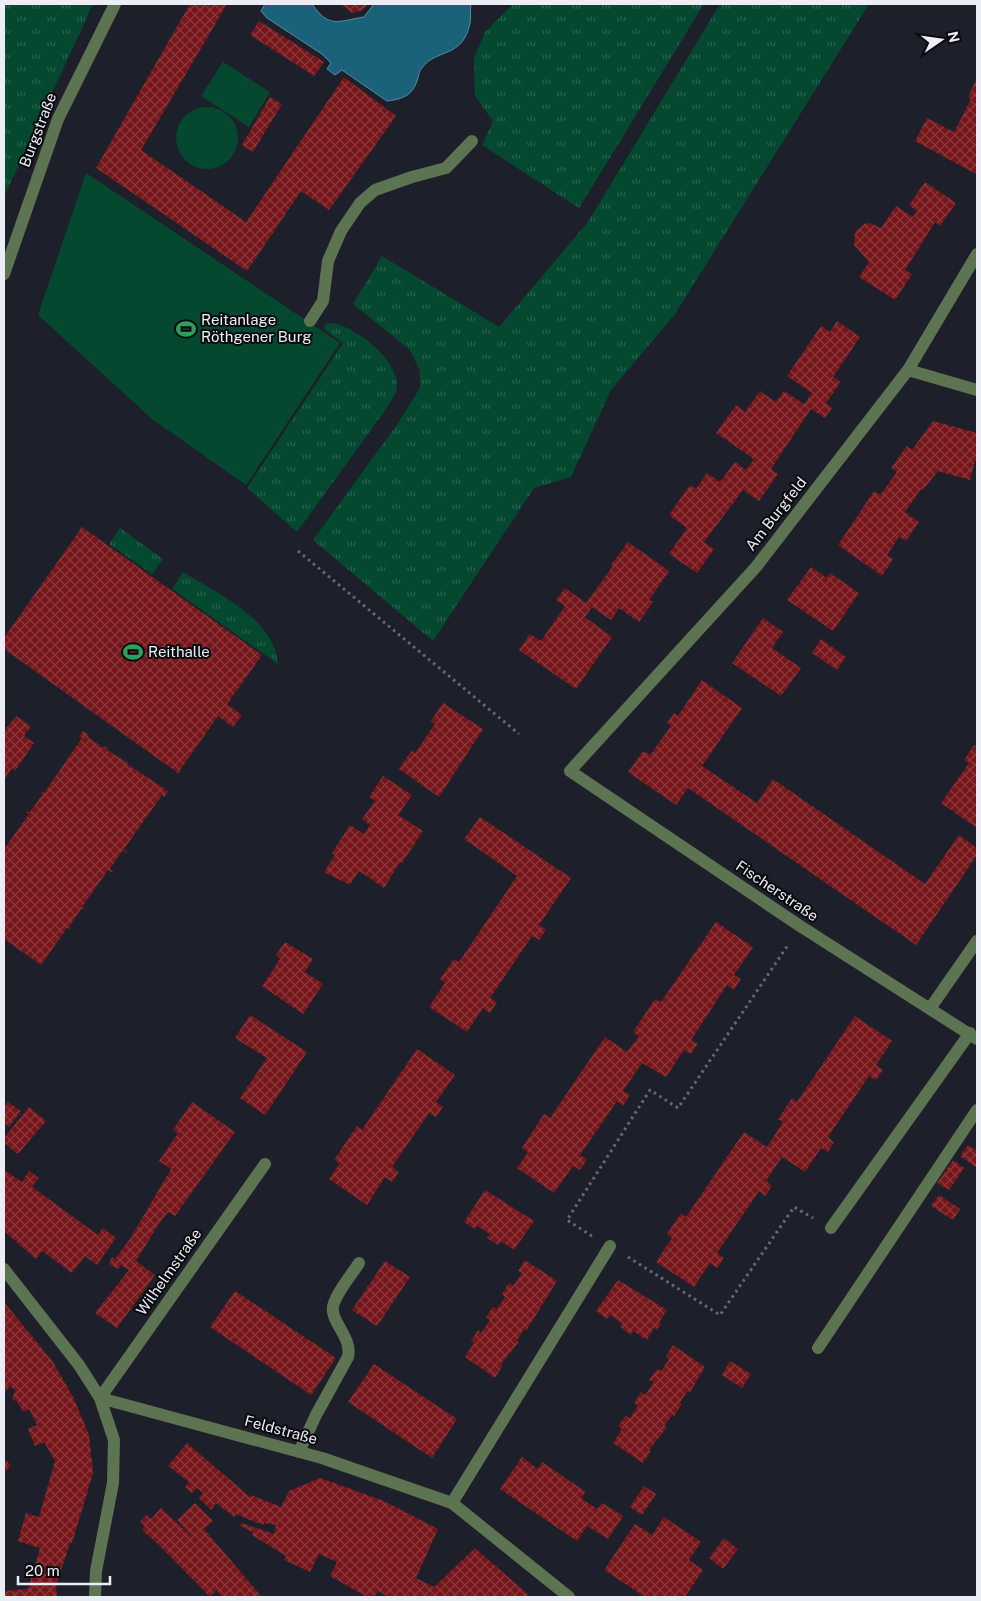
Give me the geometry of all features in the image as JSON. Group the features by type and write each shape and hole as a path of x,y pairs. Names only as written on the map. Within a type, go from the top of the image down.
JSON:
{"street":[{"name":"Burgstraße","path":"4,274 58,119 115,4"},
{"path":"310,320 323,300 328,260 341,231 360,203 375,190 446,168 472,142"},
{"name":"Am Burgfeld","path":"570,771 756,567 908,370 977,254"},
{"path":"908,370 977,390"},
{"name":"Fischerstraße","path":"570,771 800,926 931,1007 974,1036 831,1228"},
{"path":"931,1007 977,941"},
{"path":"818,1348 977,1110"},
{"name":"Wilhelmstraße","path":"100,1398 266,1164"},
{"path":"452,1503 610,1246"},
{"path":"299,1452 316,1415 348,1357 350,1349 348,1340 338,1325 333,1304 359,1263"},
{"path":"4,1269 79,1364 100,1398 114,1440 114,1483 96,1570 95,1597"},
{"name":"Feldstraße","path":"100,1398 299,1452 452,1503 569,1597"}],"path":[{"path":"298,551 519,734"},
{"path":"800,926 678,1108 650,1090 566,1220 720,1315 794,1207 831,1228"}],"green space":[{"path":"4,4 93,4 4,197"},
{"path":"513,4 704,4 579,208 482,145 493,121 475,96 474,58 485,32"},
{"path":"720,4 869,4 675,314 611,390 571,477 534,488 433,641 313,540 396,426 420,388 420,371 410,350 353,304 382,256 499,327 588,222"},
{"path":"223,62 270,92 249,127 201,96"},
{"path":"201,107 213,107 229,116 236,126 238,138 236,150 229,160 213,169 201,169 190,164 181,155 176,144 176,132 181,121 190,112"},
{"name":"Reitanlage Röthgener Burg","path":"86,173 340,343 246,485 152,419 38,315"},
{"path":"333,323 343,326 364,338 384,356 396,377 397,388 386,409 297,532 247,488 343,343 324,329 325,324"},
{"path":"120,528 163,559 152,574 109,544"},
{"path":"183,572 228,599 256,621 267,634 274,648 278,664 172,589"}],"water":[{"path":"265,4 312,4 318,12 329,20 341,21 364,17 374,4 471,4 470,23 467,34 462,42 449,52 428,62 420,70 416,84 407,95 387,101 342,70 335,75 327,69 331,63 322,54 267,18 261,11"}],"building":[{"path":"190,4 227,4 141,150 246,222 344,77 396,116 329,210 301,191 247,271 96,168"},
{"path":"341,4 368,4 363,10 352,13"},
{"path":"259,21 324,62 314,76 250,35"},
{"path":"977,78 976,174 915,141 927,118 954,132 971,99 968,97"},
{"path":"270,97 282,104 253,152 242,145"},
{"path":"925,182 956,203 940,226 935,222 905,270 912,274 895,300 859,277 869,262 854,245 855,232 864,224 870,223 881,228 896,206 913,217 917,211 909,205"},
{"path":"837,321 860,337 833,377 841,382 826,403 832,408 825,418 811,409 771,469 778,474 759,501 743,490 704,542 714,549 697,573 669,554 687,528 669,515 690,485 696,489 707,473 720,482 735,462 746,470 754,459 716,433 736,405 745,412 760,391 776,402 784,391 804,404 812,393 787,376 821,326 830,332"},
{"path":"933,421 977,433 977,461 975,461 970,480 938,471 923,490 921,489 905,512 919,522 906,541 899,537 887,555 893,559 882,576 838,545 874,491 880,495 897,472 891,468 907,446 912,450"},
{"name":"Reithalle","path":"82,527 262,655 227,704 242,715 233,727 218,716 178,773 4,649 4,638"},
{"path":"628,542 669,571 649,600 653,602 639,622 619,608 611,620 592,607 585,617 612,637 576,689 519,650 530,634 541,641 565,606 556,600 565,588 586,603"},
{"path":"811,567 827,578 830,573 859,593 833,631 787,600"},
{"path":"763,618 783,632 772,648 801,668 781,696 732,663"},
{"path":"821,639 846,657 837,670 812,653"},
{"path":"702,680 742,708 702,766 757,803 773,779 925,884 959,835 977,848 977,855 916,945 688,788 676,805 628,772 643,751 650,755 671,726 667,723 674,713 678,716"},
{"path":"443,703 483,729 439,797 399,769 411,751 415,753 435,724 431,721"},
{"path":"16,716 31,726 24,736 34,743 15,771 12,768 4,780 4,731"},
{"path":"83,731 103,748 104,746 108,748 107,750 168,791 164,797 162,795 124,849 128,853 122,851 110,869 114,873 108,870 82,907 85,909 81,909 69,927 71,929 67,928 41,965 4,939 4,849 29,814 26,812 30,812 43,794 40,792 44,793 82,738 79,737"},
{"path":"974,745 977,747 977,828 941,803 969,763 964,760"},
{"path":"383,776 412,795 398,815 423,831 384,888 359,871 350,885 324,872 335,855 332,853 350,825 364,834 370,825 362,819 375,801 369,797"},
{"path":"480,817 571,878 539,925 546,930 539,940 532,936 490,998 497,1002 490,1013 483,1008 467,1032 429,1007 445,983 440,979 454,959 459,962 517,876 464,839"},
{"path":"716,922 753,947 734,975 741,979 734,990 727,985 691,1040 698,1044 691,1054 684,1050 666,1077 642,1063 623,1091 630,1095 623,1106 617,1101 580,1155 587,1160 580,1170 573,1166 554,1193 517,1168 528,1152 522,1148 544,1114 550,1118 605,1037 627,1052 639,1036 633,1032 655,999 661,1002"},
{"path":"285,942 313,959 305,972 323,984 303,1014 262,986 280,959 276,955"},
{"path":"250,1015 307,1052 265,1115 240,1098 267,1058 235,1038"},
{"path":"855,1016 892,1041 876,1065 883,1070 876,1080 869,1076 828,1137 834,1142 828,1152 821,1148 805,1172 782,1157 766,1181 772,1186 765,1196 759,1191 717,1253 724,1258 717,1268 710,1263 694,1287 656,1262 672,1238 667,1234 681,1213 686,1217 744,1132 767,1147 783,1122 778,1119 792,1098 797,1102"},
{"path":"417,1049 455,1075 436,1102 443,1107 436,1117 429,1113 392,1167 399,1172 392,1182 385,1177 367,1205 329,1179 340,1163 334,1160 357,1126 362,1130"},
{"path":"8,1102 21,1111 9,1127 4,1123 4,1108"},
{"path":"192,1102 235,1132 175,1216 168,1212 160,1222 136,1261 155,1275 117,1328 95,1313 129,1270 121,1265 118,1269 109,1264 112,1257 115,1259 130,1239 171,1169 159,1161 178,1133 173,1130"},
{"path":"29,1107 46,1121 18,1154 4,1143 4,1138"},
{"path":"968,1145 977,1151 977,1168 960,1156"},
{"path":"953,1160 964,1168 949,1190 937,1183"},
{"path":"4,1170 22,1182 29,1171 39,1178 32,1187 98,1235 103,1228 116,1238 97,1265 85,1256 72,1273 42,1251 36,1259 4,1231"},
{"path":"485,1190 534,1221 514,1250 501,1241 498,1245 487,1238 490,1234 477,1226 475,1229 464,1222"},
{"path":"939,1195 960,1209 953,1220 931,1206"},
{"path":"525,1260 557,1281 526,1331 524,1329 517,1341 519,1342 501,1364 503,1365 495,1378 465,1357 474,1343 471,1341 478,1330 481,1333 490,1320 486,1317 493,1307 497,1309 505,1297 502,1294 509,1283 513,1286 522,1273 518,1271"},
{"path":"385,1261 410,1277 377,1326 352,1310"},
{"path":"618,1280 667,1310 659,1322 661,1324 657,1330 654,1328 647,1340 633,1331 631,1335 620,1327 622,1323 610,1315 607,1319 596,1311"},
{"path":"235,1291 336,1358 311,1395 210,1327"},
{"path":"4,1302 53,1362 74,1399 89,1435 93,1473 72,1543 70,1543 56,1586 57,1597 4,1597 4,1591 28,1589 40,1548 18,1541 26,1513 39,1517 55,1461 44,1442 35,1446 28,1429 37,1425 29,1409 23,1412 17,1401 12,1400 15,1390 10,1386 4,1394"},
{"path":"673,1345 705,1367 690,1392 688,1391 680,1402 682,1404 674,1416 672,1415 664,1426 667,1427 649,1450 651,1451 643,1463 613,1443 622,1429 618,1426 625,1416 630,1418 638,1406 634,1403 641,1392 645,1395 654,1382 649,1380 657,1369 661,1371 669,1359 666,1356"},
{"path":"730,1361 751,1374 742,1388 722,1375"},
{"path":"374,1364 457,1419 432,1458 348,1402"},
{"path":"187,1443 250,1497 251,1495 281,1507 289,1491 320,1478 384,1501 438,1529 416,1578 434,1587 475,1548 531,1597 388,1597 378,1591 374,1597 367,1597 330,1576 337,1562 319,1554 310,1572 284,1560 286,1556 252,1535 253,1532 240,1526 241,1523 274,1534 276,1525 264,1523 263,1525 236,1514 234,1517 216,1503 211,1510 199,1498 203,1493 197,1488 192,1493 185,1487 189,1482 168,1466"},
{"path":"522,1457 538,1469 542,1462 586,1492 581,1498 597,1509 602,1503 623,1516 608,1539 587,1526 577,1541 500,1489"},
{"path":"4,1459 11,1465 4,1473"},
{"path":"644,1486 656,1494 642,1515 630,1507"},
{"path":"195,1503 213,1521 204,1529 262,1597 222,1597 216,1590 210,1597 142,1530 145,1526 140,1522 146,1515 151,1519 161,1508 194,1539 177,1520"},
{"path":"664,1517 701,1542 689,1560 703,1570 685,1597 645,1597 604,1570 635,1524 652,1535"},
{"path":"724,1538 738,1549 723,1569 709,1558"}],"place":[{"name":"Reitanlage Röthgener Burg","path":"186,329"},
{"name":"Reithalle","path":"133,652"}]}
